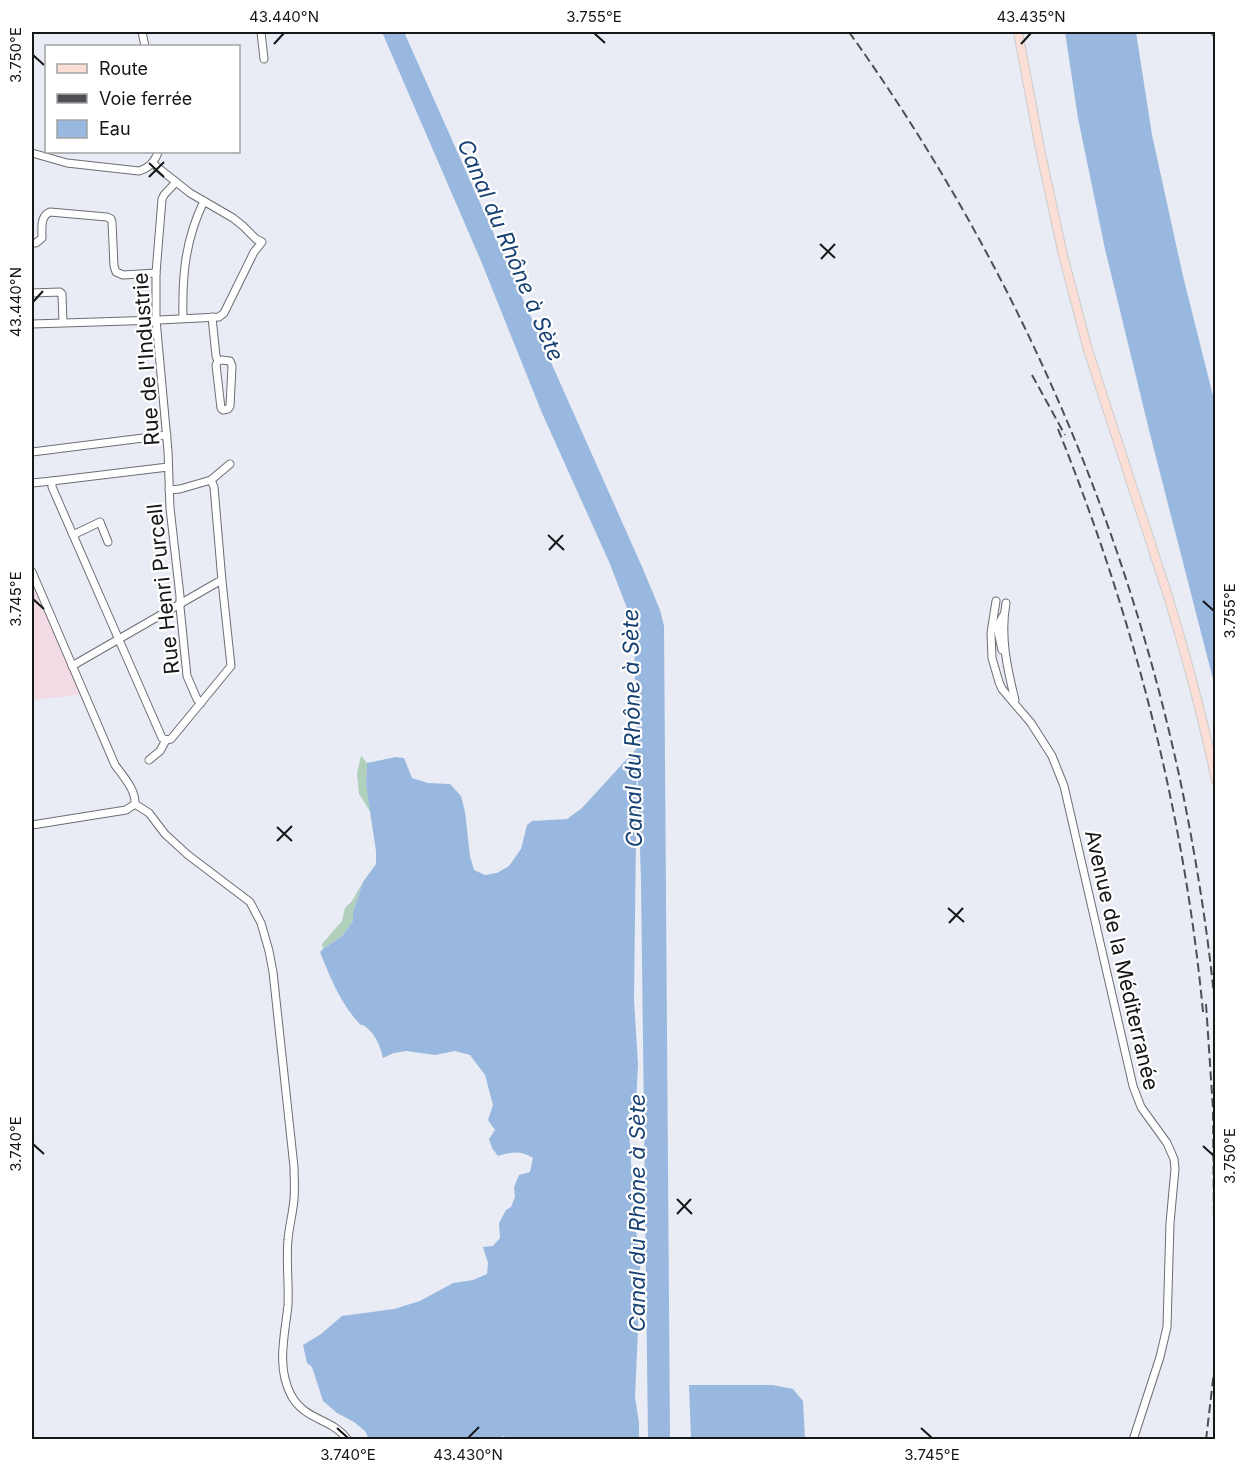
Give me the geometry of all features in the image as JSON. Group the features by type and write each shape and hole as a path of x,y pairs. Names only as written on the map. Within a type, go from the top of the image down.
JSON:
{"main road":[{"path":"1018,32 1040,149 1074,297 1102,395 1170,603 1208,742 1215,781"}],"street":[{"path":"261,32 264,59"},
{"path":"32,153 67,163 126,171 142,170 152,163 157,153"},
{"path":"32,324 219,317 224,313 254,252 262,243 233,218 176,182 152,163"},
{"name":"Rue de l'Industrie","path":"168,467 156,320 156,273 162,199 176,182"},
{"path":"183,318 182,285 185,258 204,201"},
{"path":"32,243 36,243 42,237 42,220 46,213 107,217 112,222 116,272 123,275 156,273"},
{"path":"32,293 60,292 63,322"},
{"path":"212,317 223,410 230,406 232,366 230,361 218,361"},
{"path":"32,452 167,435"},
{"path":"169,490 211,480 230,464"},
{"path":"32,483 168,467"},
{"name":"Rue Henri Purcell","path":"168,467 179,603 188,676 197,699 201,703"},
{"path":"149,760 160,751 166,740 171,739 231,666 214,487 211,480"},
{"path":"52,482 52,487 118,639 162,738 166,740"},
{"path":"73,535 100,522 108,542"},
{"path":"32,572 115,765 133,792 135,804"},
{"path":"72,666 179,603 222,581"},
{"name":"Avenue de la Méditerranée","path":"996,601 994,626 991,633 992,658 999,682 1002,689 1031,723 1052,756 1064,786 1137,1100 1167,1143 1174,1160 1167,1327 1133,1440"},
{"name":"Avenue de la Méditerranée","path":"1005,658 1006,603"},
{"name":"Avenue de la Méditerranée","path":"994,626 1004,616"},
{"name":"Avenue de la Méditerranée","path":"994,626 1005,658 1015,703"},
{"path":"32,825 126,810 135,804"},
{"path":"135,804 149,813 165,834 188,855 250,902 261,923 273,972 294,1167 294,1196 288,1240 288,1302 282,1367 292,1396 303,1410 333,1426 348,1440"}],"shaded area":[{"path":"32,579 84,694 32,700"}],"green space":[{"path":"361,756 367,763 366,785 371,813 359,794 357,773"},
{"path":"363,882 353,912 353,921 342,936 323,949 322,944 342,921 345,908"}],"water":[{"path":"382,32 404,32 643,569 664,626 670,1439 648,1439 641,881 637,753 634,1000 638,1064 636,1104 628,1115 635,1224 641,1264 638,1278 635,1397 639,1439 515,1440 502,1436 501,1440 369,1439 365,1431 323,1401 312,1367 307,1363 303,1345 321,1334 342,1316 394,1309 420,1301 453,1283 473,1280 487,1274 488,1263 483,1247 493,1246 500,1238 499,1223 506,1210 511,1207 515,1197 514,1187 519,1175 530,1172 533,1158 516,1152 498,1156 492,1148 489,1139 495,1130 488,1120 493,1105 485,1075 470,1055 455,1051 435,1055 406,1051 383,1058 375,1037 352,1015 327,970 320,952 342,936 353,921 353,912 363,882 376,864 366,785 367,763 396,757 404,758 412,778 428,783 450,784 461,796 474,870 485,875 497,873 509,866 521,849 527,825 532,821 567,819 582,808 637,748 634,647 630,616 610,564 542,413 481,261"},
{"path":"1065,32 1136,32 1152,135 1183,276 1215,404 1215,687 1105,249 1078,118"},
{"path":"689,1385 773,1385 793,1389 803,1401 805,1439 691,1439"}],"railway":[{"path":"849,32 907,118 961,207 1011,299 1055,393 1094,489 1129,587 1158,687 1182,789 1202,901 1216,1016"},
{"path":"1032,375 1065,435"},
{"path":"1058,429 1110,571 1152,715 1183,862 1203,1012"},
{"path":"1206,1004 1213,1109 1214,1224"},
{"path":"1206,1440 1216,1354"}],"water label":[{"name":"Canal du Rhône à Sète","path":"511,250"},
{"name":"Canal du Rhône à Sète","path":"632,728"},
{"name":"Canal du Rhône à Sète","path":"637,1213"}]}
